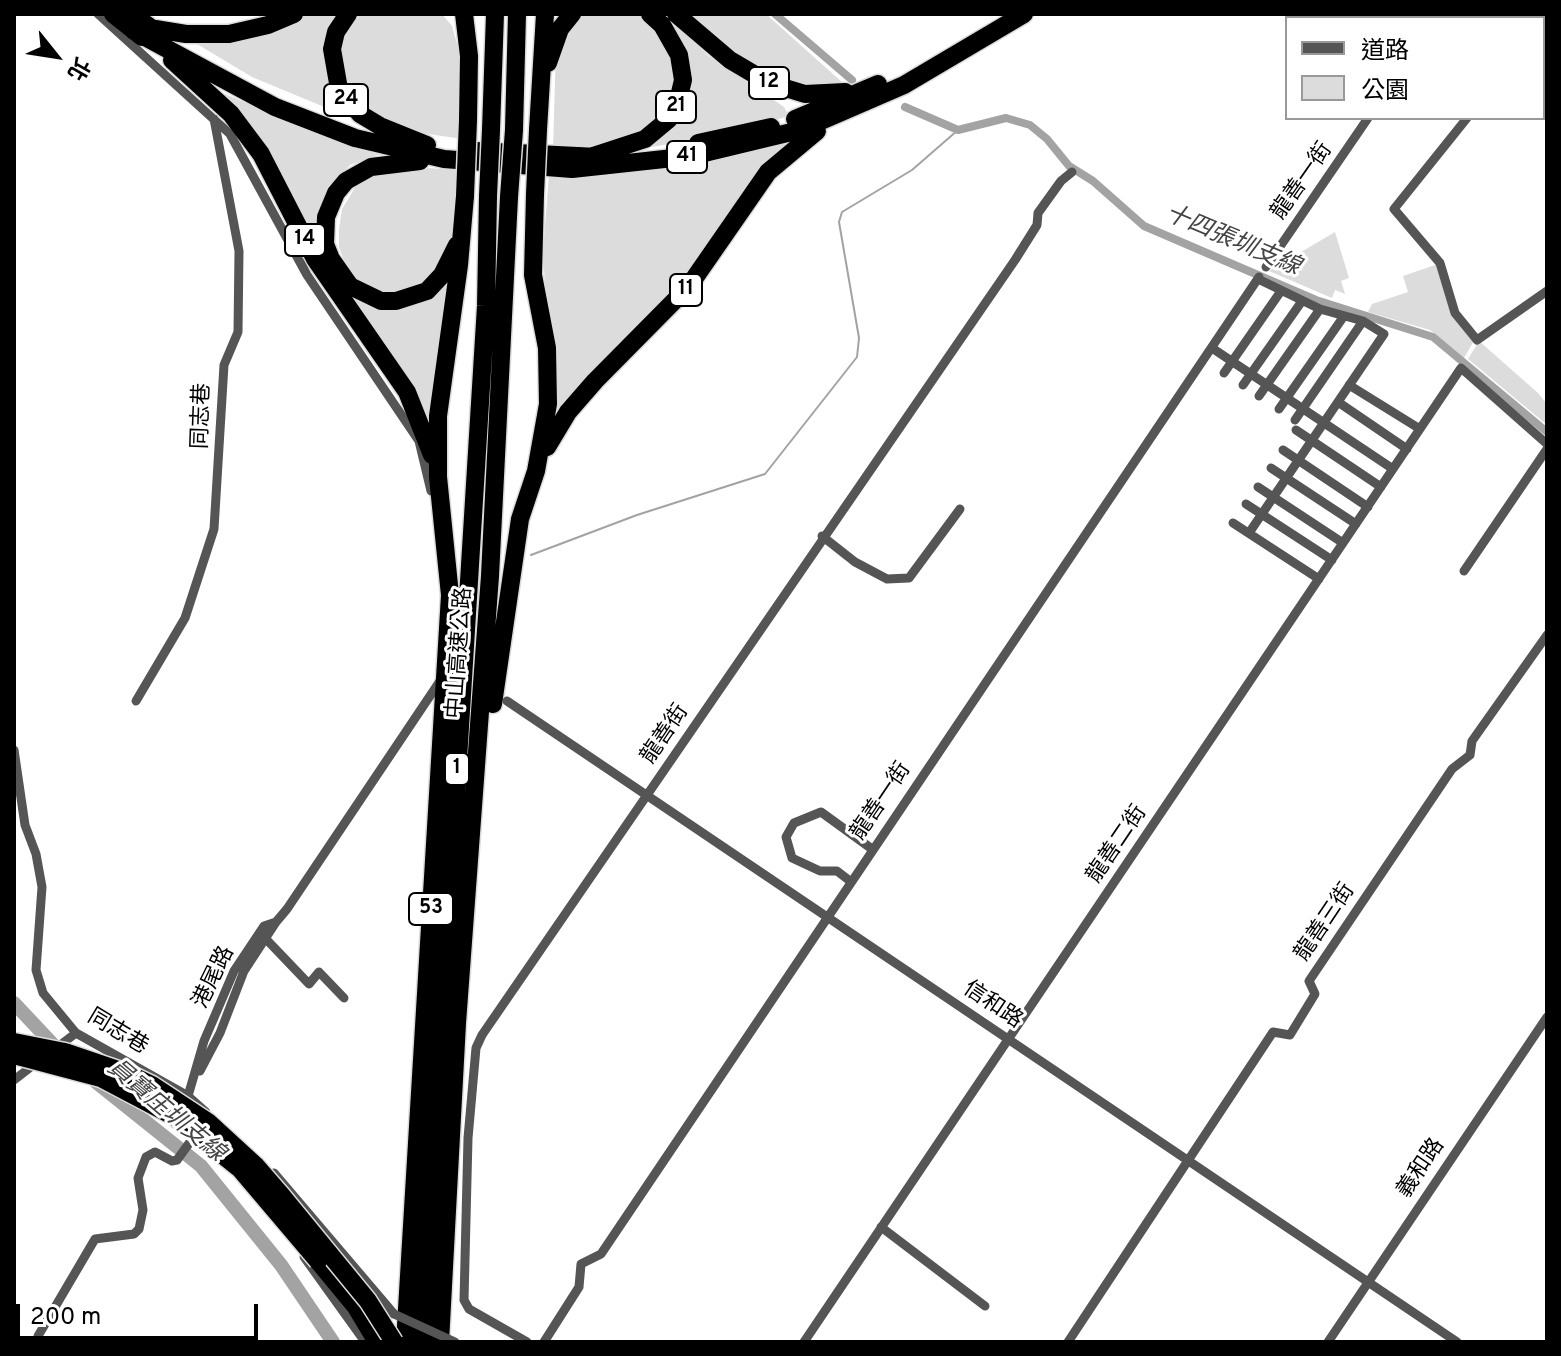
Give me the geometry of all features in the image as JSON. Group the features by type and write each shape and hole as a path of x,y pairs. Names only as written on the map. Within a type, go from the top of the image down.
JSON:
{"highway":[{"path":"113,14 265,89 361,127 427,145 476,152 590,157 651,153 842,115 927,73 1024,14"},
{"path":"137,24 229,34 268,25 294,14"},
{"name":"24","path":"348,14 336,32 332,49 339,89 360,114 380,126 427,145"},
{"path":"452,14 469,56"},
{"path":"438,477 441,374 465,196 469,56 464,14"},
{"name":"中山高速公路","path":"422,1342 486,306 495,14"},
{"name":"中山高速公路","path":"440,1342 465,919 490,576 514,130 517,14"},
{"path":"465,919 520,519 536,471 548,404 549,375 533,275 545,14"},
{"path":"540,93 552,47 572,14"},
{"name":"21","path":"590,157 645,139 669,119 677,105 683,80 679,55 662,25 650,14"},
{"path":"798,124 883,82 1003,14"},
{"path":"681,19 729,67 788,104 798,124"},
{"name":"12","path":"681,19 740,66 788,90 832,95 883,82"},
{"path":"137,24 275,107 355,138 444,159"},
{"name":"14","path":"137,24 215,98 261,154 315,259 407,392 438,477"},
{"name":"11","path":"536,471 568,412 689,286 768,172 803,140 842,115"},
{"name":"41","path":"444,159 572,169 692,156 798,124"},
{"path":"444,159 371,167 346,181 329,207 325,244 337,271 350,286 381,301 396,301 427,291 442,275 463,227"},
{"name":"53","path":"405,1342 450,608 438,477"},
{"path":"14,1041 65,1052 127,1073 152,1085 208,1122 256,1166 282,1196 368,1301 394,1342"},
{"path":"14,1055 101,1078 175,1117 240,1169 356,1307 377,1342"}],"street":[{"path":"98,14 214,119"},
{"name":"港尾路","path":"188,1096 204,1041 234,971 264,926 276,922 434,693 442,675 444,635 437,526 419,441 307,275 230,134 214,119"},
{"name":"同志巷","path":"136,701 185,618 214,529 224,365 238,332 239,251 214,119"},
{"name":"龍善一街","path":"1266,267 1367,120"},
{"path":"1465,120 1394,209 1440,263 1455,313 1477,340 1547,291"},
{"name":"龍善街","path":"527,1342 469,1309 464,1300 468,1138 476,1048 514,986 1015,260 1037,225 1038,213 1061,181 1072,172"},
{"name":"龍善一街","path":"544,1342 579,1287 581,1264 601,1254 1258,278 1281,291"},
{"path":"1224,373 1281,291 1320,309 1363,321 1384,334 1249,533"},
{"path":"1243,385 1302,301"},
{"path":"1259,396 1320,309"},
{"path":"1279,409 1344,316"},
{"path":"1363,321 1303,409 1296,425 1312,441 1381,487"},
{"path":"1212,348 1393,469"},
{"name":"龍善二街","path":"804,1342 1461,368 1547,446"},
{"path":"1349,385 1420,429"},
{"path":"1338,402 1407,449"},
{"path":"1464,571 1547,446"},
{"path":"1283,450 1368,507"},
{"path":"1271,468 1356,524"},
{"path":"1258,487 1343,543"},
{"path":"1246,504 1332,560"},
{"path":"822,536 855,562 887,579 909,578 960,509"},
{"path":"1233,523 1319,579"},
{"name":"龍善三街","path":"1068,1342 1273,1032 1290,1035 1315,994 1309,981 1452,769 1470,755 1472,741 1547,635"},
{"name":"信和路","path":"507,701 1457,1342"},
{"name":"同志巷","path":"14,750 25,825 36,854 42,887 36,970 43,993 76,1033 188,1096"},
{"path":"850,881 837,871 820,871 792,858 786,837 794,823 821,812 872,849"},
{"path":"276,922 244,971 220,1033 188,1096 285,1186 394,1314 455,1342"},
{"path":"265,938 309,984 319,972 344,998"},
{"name":"義和路","path":"1328,1342 1547,1017"},
{"path":"14,1080 76,1033"},
{"path":"14,1041 43,1058"},
{"path":"38,1336 95,1239 134,1234 139,1229 143,1210 138,1178 146,1157 155,1152 172,1161 179,1158 208,1114"},
{"path":"238,1140 232,1151 231,1168 293,1241 365,1342"},
{"path":"881,1227 985,1306"}],"green space":[{"path":"307,14 344,14 325,63 358,121 252,77 187,38 206,40 265,35"},
{"path":"360,14 442,14 452,26 467,80 463,139 400,130 378,119 351,97 337,70 342,41"},
{"path":"575,14 649,14 679,70 675,95 653,129 592,148 553,150 556,48"},
{"path":"656,14 669,14 707,55 784,107 789,116 722,135 640,149 663,127 685,73"},
{"path":"687,14 766,14 843,83 806,91 742,63"},
{"path":"220,92 303,126 386,152 350,165 330,185 321,233 316,229 314,237 265,147"},
{"path":"798,135 677,292 553,423 543,253 549,174"},
{"path":"389,166 463,170 459,233 435,279 390,294 360,283 346,266 339,247 342,209 356,186"},
{"path":"1335,232 1349,278 1341,281 1345,294 1335,290 1332,298 1269,271"},
{"path":"1438,264 1454,314 1474,341 1464,358 1430,330 1368,312 1372,304 1408,292 1403,276"},
{"path":"454,271 433,436 346,293 370,302 405,308 437,292"},
{"path":"1479,341 1547,404 1547,425 1468,359"}],"waterway":[{"name":"十四張圳支線","path":"775,14 852,80"},
{"name":"十四張圳支線","path":"905,107 958,130 1006,118 1030,125 1047,139 1069,166 1093,181 1144,226 1316,300 1433,337 1547,432"},
{"path":"531,555 637,515 765,474 857,357 859,338 839,222 842,212 912,170 958,130"},
{"name":"員寶庄圳支線","path":"14,1003 61,1053"},
{"name":"員寶庄圳支線","path":"96,1082 201,1166 281,1265 333,1342"}]}
